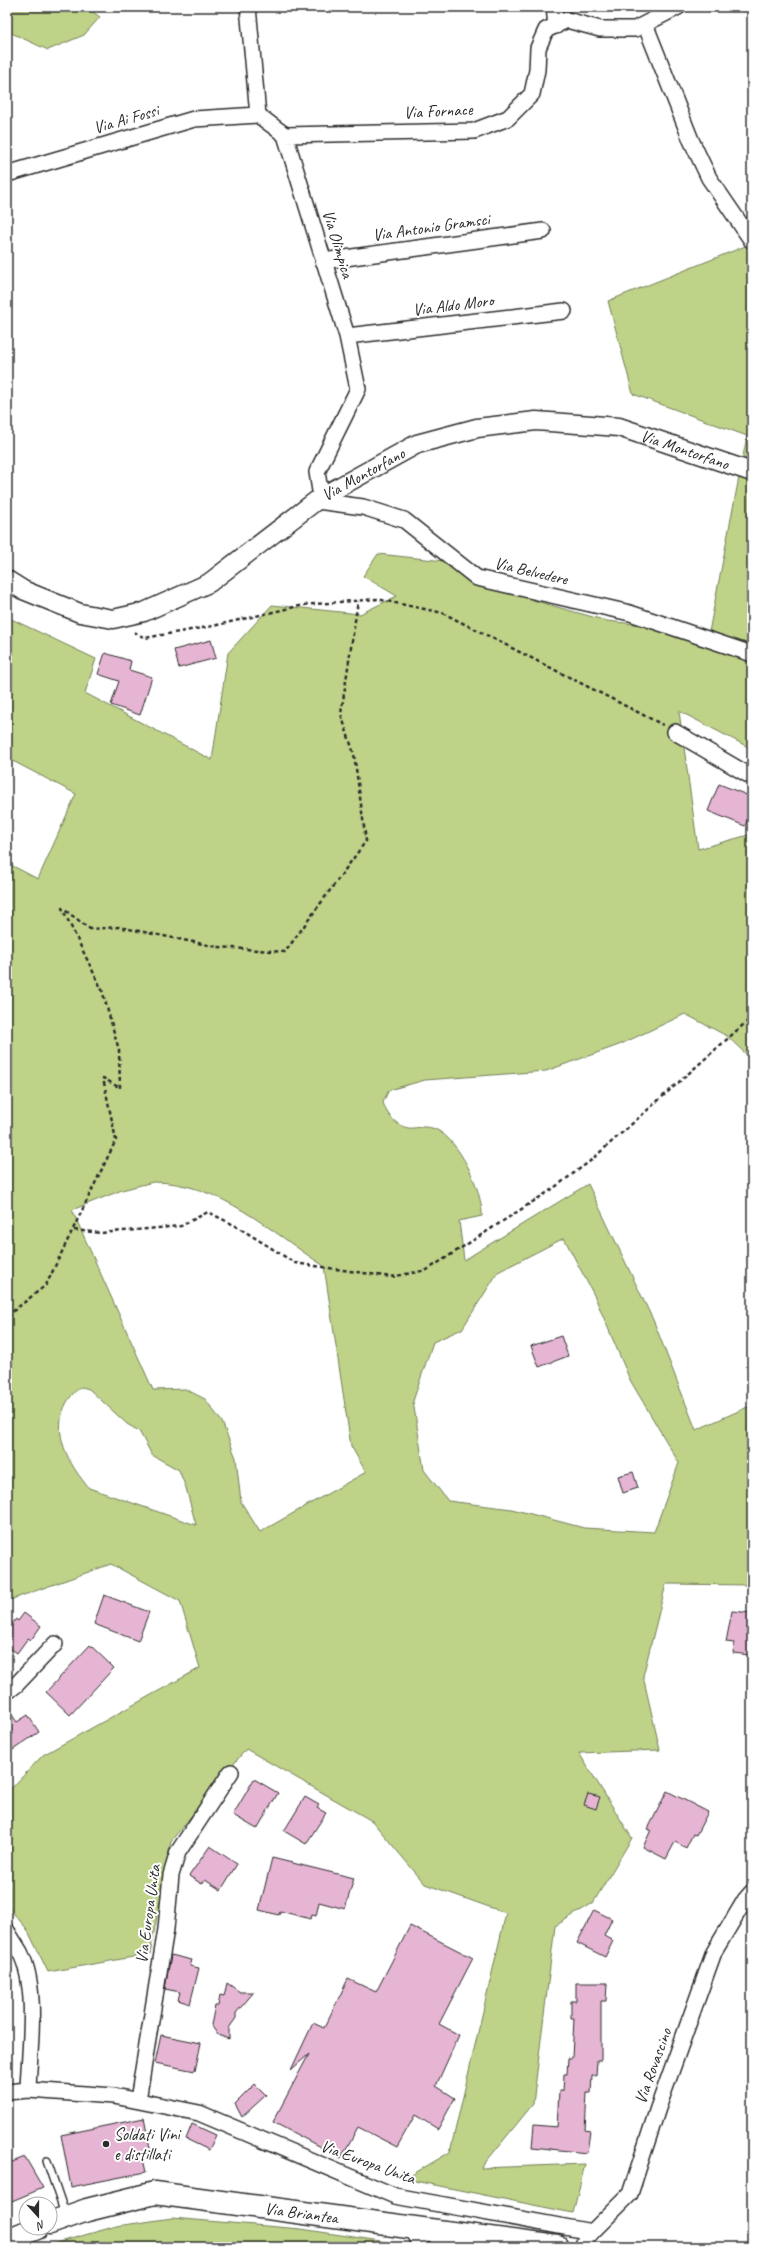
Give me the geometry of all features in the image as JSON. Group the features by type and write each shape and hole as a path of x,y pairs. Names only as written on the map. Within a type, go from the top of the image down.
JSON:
{"main road":[{"name":"Via Briantea","path":"58,2220 155,2193 417,2237 557,2247"},
{"path":"7,2240 18,2236"}],"street":[{"path":"248,7 258,116 285,135"},
{"path":"554,7 556,26"},
{"name":"Via Fornace","path":"285,135 474,131 508,118 532,94 537,70 538,48 546,30 567,20 600,29 635,29 678,7"},
{"path":"645,24 691,140 709,178 752,241"},
{"name":"Via Ai Fossi","path":"7,174 194,119 258,116"},
{"name":"Via Olimpica","path":"285,135 347,336 358,389 318,472 319,499"},
{"name":"Via Antonio Gramsci","path":"323,261 543,231"},
{"name":"Via Aldo Moro","path":"347,336 564,311"},
{"name":"Via Montorfano","path":"7,580 23,590 80,613 112,619 144,612 209,583 319,499 417,444 477,428 536,421 619,427 752,472"},
{"name":"Via Belvedere","path":"319,499 363,507 404,520 477,578 630,613 752,654"},
{"path":"675,732 752,777"},
{"path":"7,1692 16,1685 55,1644"},
{"name":"Via Europa Unita","path":"138,2100 166,1929 171,1874 178,1852 231,1772"},
{"name":"Via Rovascino","path":"583,2247 584,2242 592,2232 630,2194 658,2108 714,1952 745,1900 752,1892"},
{"path":"7,1931 21,1953 28,1979 31,2014 28,2090"},
{"name":"Via Europa Unita","path":"7,2092 28,2090 138,2100 199,2113 396,2196 592,2232"}],"lane":[{"path":"47,2161 54,2196"}],"path":[{"path":"112,619 145,638 213,626 303,606 358,601 377,600 443,613 675,732"},
{"path":"7,1316 46,1285 74,1230 116,1140 103,1078 120,1088 118,1050 102,990 62,908 90,929 119,927 218,947 285,952 366,841 354,754 341,714 358,601"},
{"path":"74,1230 101,1233 181,1226 208,1212 236,1226 295,1262 391,1277 427,1270 551,1190 589,1162 752,1017"}],"green space":[{"path":"7,7 86,7 100,17 84,35 48,50 7,31"},
{"path":"589,7 620,7 596,11"},
{"path":"748,245 752,249 752,749 679,711 698,849 752,834 752,1063 751,1059 727,1036 685,1014 619,1045 546,1071 425,1080 389,1090 383,1102 387,1112 394,1121 403,1127 432,1128 444,1135 453,1143 468,1167 478,1193 482,1216 459,1221 464,1260 588,1184 654,1322 696,1430 752,1405 752,1585 666,1584 643,1676 660,1750 579,1753 632,1838 593,1903 555,1926 533,2104 481,2168 585,2164 573,2213 405,2179 450,2152 506,1913 425,1884 372,1821 246,1749 171,1841 150,1954 48,1972 27,1929 7,1906 7,1793 43,1755 200,1668 180,1601 111,1564 7,1601 7,863 38,879 76,794 7,758 7,617 96,659 85,693 212,760 228,653 272,605 360,614 397,596 363,576 378,554 473,564 495,582 536,601 607,621 709,632 747,436 633,394 608,301","holes":["153,1182 177,1184 201,1190 223,1200 264,1224 324,1266 351,1446 366,1472 260,1532 241,1502 236,1458 222,1422 205,1399 185,1389 153,1390 72,1210 122,1190","564,1238 595,1297 630,1380 679,1463 654,1532 584,1528 512,1509 448,1501 424,1470 413,1401 433,1342 462,1329 498,1272","82,1387 89,1389 127,1424 139,1431 152,1455 179,1470 186,1488 196,1525 89,1488 69,1459 64,1448 60,1425 62,1413 67,1402 73,1393"]},
{"path":"172,2218 301,2229 400,2244 401,2247 42,2247 117,2226"}],"building":[{"path":"211,640 216,658 179,668 174,650"},
{"path":"105,653 131,661 129,670 152,677 140,715 111,705 119,681 98,674"},
{"path":"719,784 752,797 752,808 745,826 708,811"},
{"path":"561,1336 568,1356 539,1367 531,1346"},
{"path":"633,1472 638,1488 623,1493 618,1476"},
{"path":"104,1595 149,1612 138,1641 94,1624"},
{"path":"732,1611 752,1613 752,1647 750,1655 733,1653 734,1643 726,1642"},
{"path":"24,1613 41,1626 31,1640 28,1638 17,1653 7,1646 7,1630 16,1619 18,1621"},
{"path":"90,1645 114,1668 70,1715 46,1692"},
{"path":"7,1708 17,1722 28,1715 39,1732 7,1754"},
{"path":"254,1779 278,1793 257,1829 233,1815"},
{"path":"667,1791 708,1812 696,1835 693,1834 686,1848 675,1842 666,1859 643,1847 651,1830 648,1829"},
{"path":"588,1794 600,1797 596,1809 584,1805"},
{"path":"305,1797 319,1805 317,1808 326,1813 306,1844 284,1831"},
{"path":"210,1846 237,1864 221,1890 205,1880 202,1884 189,1876"},
{"path":"272,1858 354,1878 345,1909 319,1902 316,1916 312,1915 311,1919 280,1911 279,1915 259,1910"},
{"path":"594,1910 612,1919 604,1936 613,1941 605,1957 577,1943"},
{"path":"410,1926 473,1958 439,2024 459,2035 436,2086 455,2098 438,2129 415,2115 397,2147 358,2127 341,2158 273,2122 309,2054 291,2070 313,2023 324,2028 348,1979 376,1992"},
{"path":"171,1955 192,1960 190,1966 199,1968 190,2004 178,2000 180,1992 165,1989"},
{"path":"227,1983 240,1992 254,1992 236,2013 236,2018 229,2028 229,2039 218,2035 211,2025 215,2006 218,2006 220,1995 224,1996"},
{"path":"576,1983 607,1983 606,2001 601,2001 601,2060 597,2060 596,2076 592,2076 591,2093 587,2093 585,2130 590,2131 587,2153 532,2147 534,2125 557,2127 559,2091 563,2091 564,2074 567,2074 568,2058 572,2058 574,2018 571,2018 571,2001 576,2001"},
{"path":"161,2035 201,2043 195,2071 155,2063"},
{"path":"255,2084 266,2095 242,2117 235,2104"},
{"name":"Soldati Vini e distillati","path":"144,2118 151,2153 142,2155 146,2172 71,2187 61,2135"},
{"path":"192,2124 216,2135 209,2150 186,2139"},
{"path":"25,2157 43,2188 24,2196 18,2196 18,2198 7,2203 7,2164"}],"place":[{"name":"Soldati Vini e distillati","path":"106,2144"}]}
